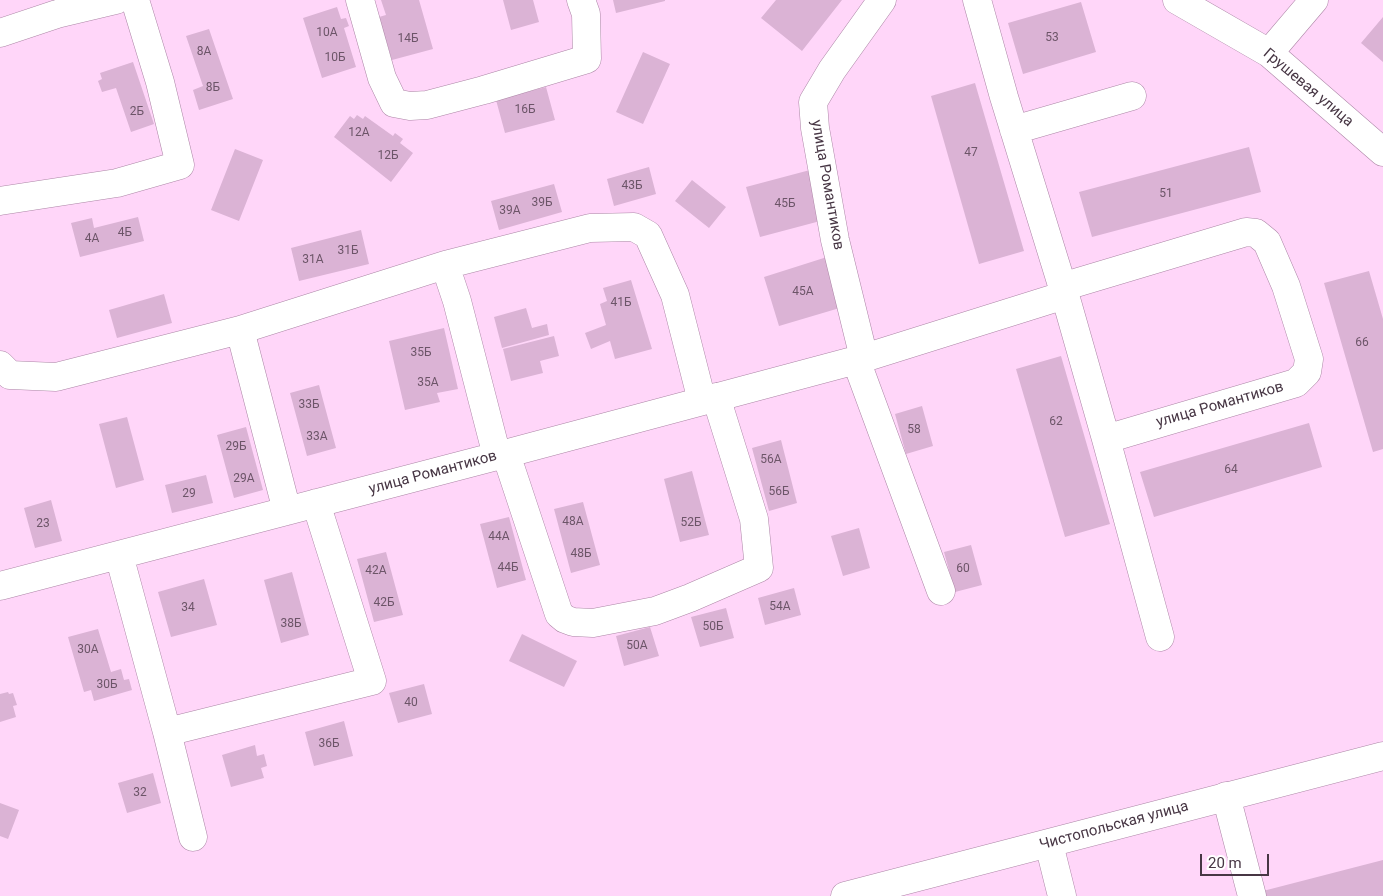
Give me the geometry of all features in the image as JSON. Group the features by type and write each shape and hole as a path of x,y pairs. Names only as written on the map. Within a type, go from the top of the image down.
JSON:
{"street":[{"path":"0,33 57,14 116,0"},
{"path":"0,201 117,183 180,165 160,82 135,0"},
{"path":"360,0 382,78 394,103 410,106 427,105 484,90 587,59 586,14 582,0"},
{"name":"улица Романтиков","path":"860,359 835,240 815,128 813,102 832,70 882,0"},
{"path":"977,0 1014,130 1064,291 1160,637"},
{"name":"Грушевая улица","path":"1177,0 1269,53 1383,152"},
{"path":"1269,53 1314,0"},
{"path":"1014,130 1132,96"},
{"path":"0,365 10,375 56,377 240,330 445,265 590,228 634,227 648,235 675,295 709,399 754,519 759,568 655,611 593,623 573,622 559,614 501,455 445,265"},
{"name":"улица Романтиков","path":"0,586 860,359 1246,232 1256,233 1267,242 1286,286 1309,359 1307,372 1296,383 1106,439"},
{"path":"240,330 287,511"},
{"path":"860,359 941,591"},
{"path":"167,732 372,681 316,503"},
{"path":"119,554 193,837"},
{"name":"Чистопольская улица","path":"845,896 892,890 1048,844 1383,756"},
{"path":"1226,796 1252,896"},
{"path":"1048,844 1062,896"}],"building":[{"path":"381,0 419,0 433,49 392,60 379,17 386,15"},
{"path":"503,0 533,0 539,22 511,30"},
{"path":"613,0 665,0 665,1 616,13"},
{"path":"776,0 842,0 802,51 761,18"},
{"path":"1081,2 1096,52 1023,74 1008,23"},
{"path":"337,7 341,19 346,18 349,26 344,28 356,67 322,78 303,18"},
{"path":"1383,17 1383,62 1361,43"},
{"path":"209,29 233,99 199,110 193,90 203,86 186,36"},
{"path":"643,52 670,64 643,124 616,112"},
{"path":"133,62 154,124 131,132 116,88 102,92 98,81 102,79 100,73"},
{"path":"975,83 1024,251 979,264 931,96"},
{"path":"546,87 555,120 505,133 496,100"},
{"path":"357,115 363,119 365,116 393,136 395,133 403,139 400,143 413,153 391,182 334,137 350,116 354,119"},
{"path":"1249,147 1261,192 1092,237 1079,192"},
{"path":"235,149 263,160 239,221 211,210"},
{"path":"649,167 656,194 614,206 607,179"},
{"path":"810,170 824,220 760,237 746,187"},
{"path":"692,180 726,207 709,228 675,201"},
{"path":"554,184 562,212 499,230 491,201"},
{"path":"138,217 144,241 80,257 71,223 92,218 94,228"},
{"path":"361,230 369,264 299,281 291,248"},
{"path":"827,257 843,307 779,326 764,277"},
{"path":"1369,271 1383,319 1383,449 1373,452 1324,283"},
{"path":"631,280 652,349 615,359 610,341 591,349 585,333 606,325 600,304 607,301 603,288"},
{"path":"164,294 172,323 117,338 109,310"},
{"path":"526,308 532,328 547,324 549,335 502,348 494,317"},
{"path":"444,328 458,389 437,393 440,402 405,410 389,341"},
{"path":"554,336 559,356 540,361 543,373 511,381 503,349"},
{"path":"1061,356 1110,524 1065,537 1016,369"},
{"path":"319,385 336,448 307,456 290,393"},
{"path":"922,406 933,446 906,454 895,414"},
{"path":"127,417 144,480 116,488 99,424"},
{"path":"1309,423 1322,467 1154,517 1140,472"},
{"path":"246,427 263,490 234,498 217,435"},
{"path":"781,440 797,503 769,511 752,448"},
{"path":"692,471 709,535 680,542 664,479"},
{"path":"206,475 213,503 172,513 165,485"},
{"path":"51,500 62,541 35,548 24,508"},
{"path":"583,502 600,565 571,573 554,509"},
{"path":"509,517 526,580 497,588 480,524"},
{"path":"859,528 870,568 843,576 831,536"},
{"path":"971,545 982,585 955,592 944,552"},
{"path":"386,552 403,615 374,622 357,559"},
{"path":"292,572 309,635 281,643 264,580"},
{"path":"204,579 217,625 171,637 158,592"},
{"path":"794,588 801,615 765,625 758,598"},
{"path":"726,608 734,638 700,647 691,617"},
{"path":"650,627 659,656 624,666 616,636"},
{"path":"98,629 111,672 121,669 124,680 129,679 132,690 94,701 91,690 84,692 68,637"},
{"path":"522,634 577,661 564,687 509,661"},
{"path":"424,684 432,714 398,723 389,693"},
{"path":"8,692 9,694 13,693 17,705 13,706 16,717 0,722 0,694"},
{"path":"344,721 353,756 314,766 305,732"},
{"path":"255,745 257,756 264,754 267,766 261,768 264,778 231,787 222,755"},
{"path":"153,773 161,803 127,813 118,783"},
{"path":"0,803 19,810 8,839 0,836"},
{"path":"1383,860 1383,896 1264,896 1263,891"}]}
